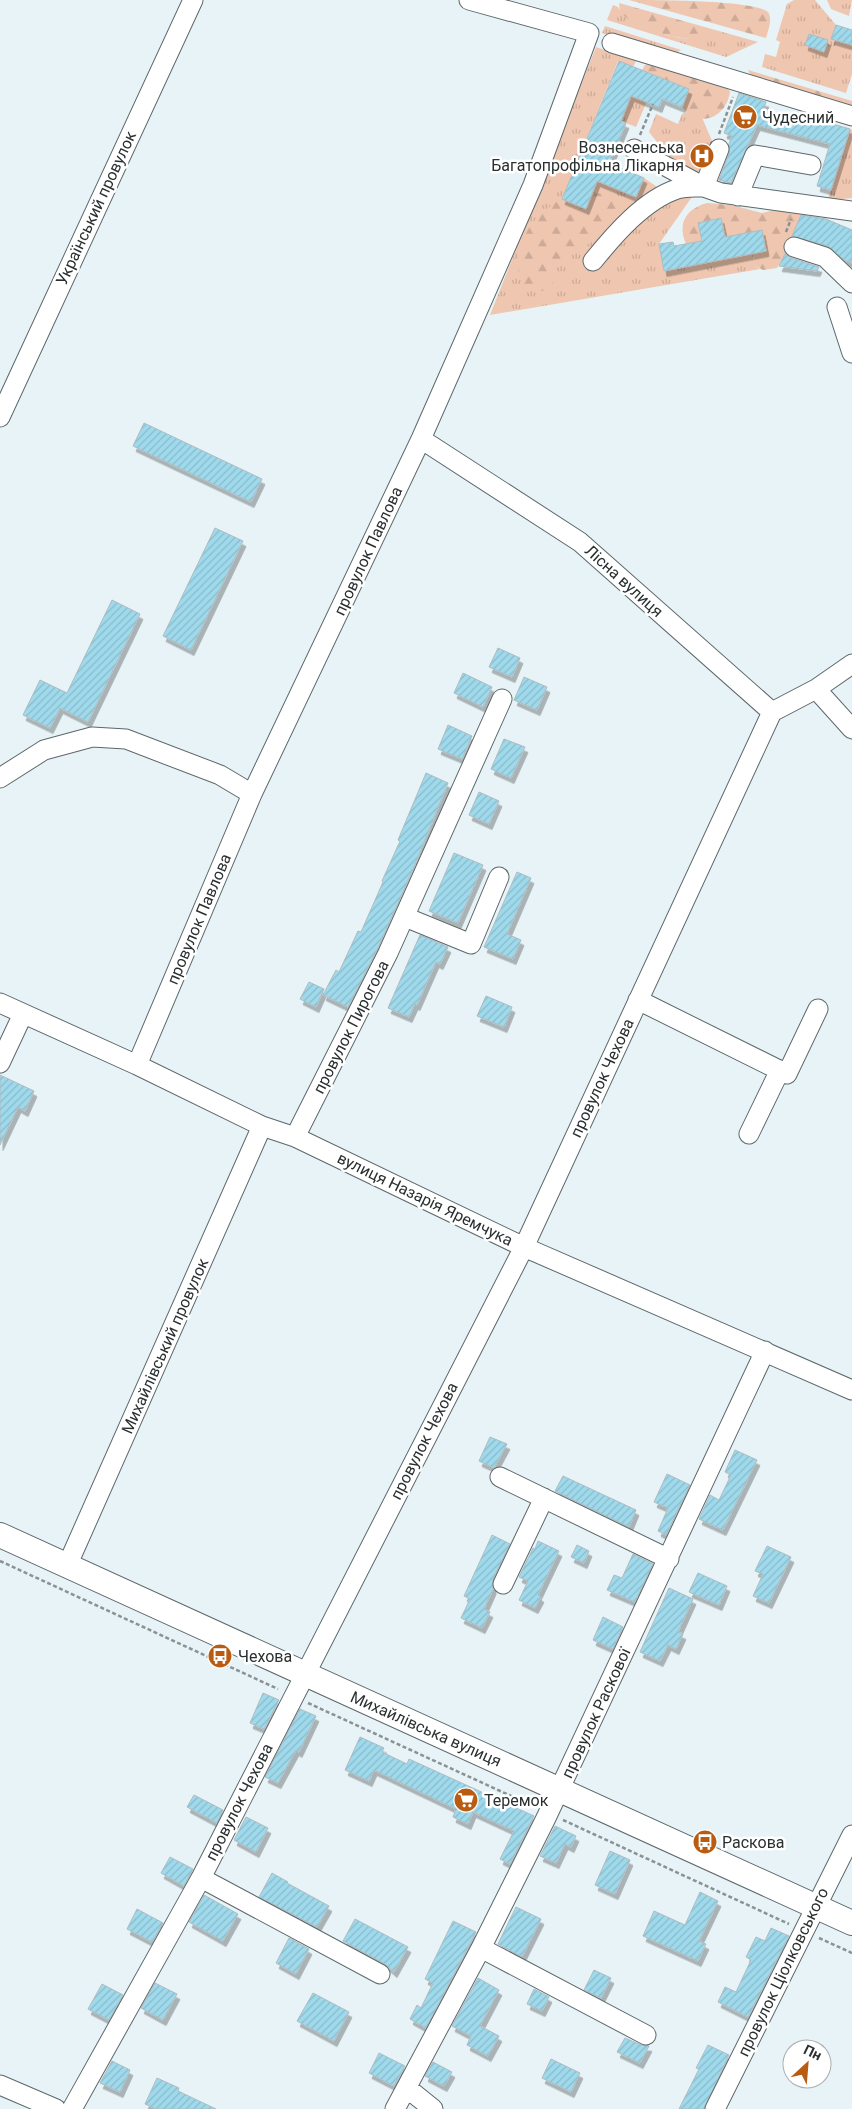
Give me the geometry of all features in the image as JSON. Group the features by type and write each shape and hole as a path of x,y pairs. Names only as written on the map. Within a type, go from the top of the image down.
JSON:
{"main road":[{"name":"Михайлівська вулиця","path":"0,1535 852,1923"}],"street":[{"name":"Український провулок","path":"0,417 192,0"},
{"name":"провулок Павлова","path":"137,1065 252,794 421,438 533,185 589,33 469,0"},
{"path":"612,43 852,116"},
{"path":"634,149 704,186 738,196 852,211"},
{"path":"704,186 719,149"},
{"path":"738,196 755,155 811,165"},
{"path":"593,262 621,228 652,203 676,189 704,186"},
{"path":"790,241 825,257 852,283"},
{"path":"837,307 852,353"},
{"name":"Лісна вулиця","path":"421,438 580,542 772,712"},
{"path":"772,712 816,689 852,664"},
{"path":"816,689 852,729"},
{"name":"провулок Пирогова","path":"295,1137 388,953 502,699"},
{"name":"провулок Чехова","path":"72,2109 201,1878 292,1696 524,1247 772,712"},
{"path":"0,778 44,750 97,737 126,739 220,775 252,794"},
{"path":"404,917 471,944 499,877"},
{"name":"провулок Чехова","path":"638,1000 780,1070"},
{"name":"вулиця Назарія Яремчука","path":"0,1003 137,1065 262,1126 295,1137 524,1247 852,1390"},
{"path":"749,1134 780,1070 787,1074 818,1009"},
{"path":"0,1063 23,1014"},
{"name":"Михайлівський провулок","path":"68,1566 262,1126"},
{"name":"провулок Раскової","path":"394,2109 481,1948 549,1814 765,1351"},
{"path":"500,1477 669,1558"},
{"path":"503,1584 544,1498"},
{"name":"провулок Ціолковського","path":"716,2109 852,1835"},
{"name":"провулок Чехова","path":"201,1878 380,1974"},
{"path":"481,1948 646,2035"},
{"path":"0,2085 56,2109"},
{"path":"407,2088 433,2109"}],"path":[{"path":"719,149 715,142 738,81"},
{"path":"634,149 653,104"},
{"path":"790,241 798,204"},
{"path":"0,1561 852,1953"}],"green space":[{"path":"629,0 744,5 768,12 770,25 766,38"},
{"path":"794,0 815,0 836,25 831,39 852,45 852,74 846,93 762,67 765,54 776,57 780,42 776,40 787,4"},
{"path":"827,0 852,0 849,16 831,9"},
{"path":"619,3 719,31 711,37 697,39 660,33 636,24 627,18 620,12"},
{"path":"613,5 640,25 663,34 684,39 695,39 719,31 758,42 726,57 607,20"},
{"path":"605,26 681,50 672,55 602,33"},
{"path":"596,47 636,61 633,67 618,61 562,199 586,209 597,181 636,197 644,178 660,189 694,194 659,244 664,271 755,253 753,258 755,266 760,269 490,315"},
{"path":"654,62 727,87 730,92 723,108 711,118 696,118 689,114 682,107 689,89 642,70 645,65"},
{"path":"748,70 852,101 852,109 753,80"},
{"path":"634,88 650,94 636,127 621,121"},
{"path":"698,108 712,141 698,178 656,154 657,142 649,132 656,114 678,124 682,114"},
{"path":"850,129 852,130 852,198 828,199"},
{"path":"610,192 624,199 624,210 611,228 589,244 557,262 552,286 546,290 534,291 525,285 519,274 519,254 529,228 538,216 562,199 585,209 592,194"},
{"path":"707,203 731,205 762,213 774,210 777,205 804,209 787,252 777,268 763,270 755,266 753,261 755,253 766,251 762,230 725,237 721,218 699,223 702,241 686,244 683,236 685,218 694,209"}],"building":[{"path":"836,25 852,30 852,45 831,39"},
{"path":"809,34 828,40 824,52 805,45"},
{"path":"619,61 689,89 682,107 662,99 659,107 631,96 621,121 626,123 610,161 619,165 618,167 644,178 636,197 597,181 586,209 562,199"},
{"path":"739,93 766,102 763,110 812,122 813,118 850,129 831,190 817,186 830,144 757,125 731,183 719,180 729,153 729,144 732,136 724,133"},
{"path":"801,215 826,219 852,230 852,263 844,260 828,246 792,236"},
{"path":"721,218 725,237 762,230 766,251 664,271 659,244 673,242 674,246 702,241 698,223"},
{"path":"785,254 791,258 819,267 817,271 779,266"},
{"path":"144,423 262,479 251,502 133,446"},
{"path":"215,528 243,541 191,650 163,636"},
{"path":"112,600 140,614 88,722 60,708 50,728 23,715 40,680 67,693"},
{"path":"498,648 520,658 512,677 489,667"},
{"path":"463,673 492,687 483,707 454,693"},
{"path":"524,677 547,687 537,710 514,700"},
{"path":"448,725 472,736 462,759 438,749"},
{"path":"504,739 525,747 511,778 491,769"},
{"path":"426,773 448,783 414,867 378,948 348,1007 323,995 336,970 339,972 358,931 361,932 400,841 398,840"},
{"path":"479,792 499,801 489,824 469,815"},
{"path":"454,853 483,865 458,923 429,911"},
{"path":"517,872 531,878 507,934 521,940 513,959 484,947"},
{"path":"420,935 448,947 440,964 436,962 417,1005 415,1004 409,1017 388,1008"},
{"path":"309,982 324,989 316,1007 300,999"},
{"path":"486,996 512,1007 504,1027 477,1016"},
{"path":"0,1075 34,1091 25,1111 18,1107 0,1145"},
{"path":"490,1437 507,1444 494,1468 479,1461"},
{"path":"735,1450 757,1460 723,1530 699,1519 710,1495 719,1500 731,1475 725,1472"},
{"path":"667,1474 690,1485 666,1535 658,1531 668,1508 654,1502"},
{"path":"563,1476 636,1510 629,1527 555,1491"},
{"path":"492,1535 510,1544 493,1579 493,1589 484,1609 490,1612 482,1628 461,1618 470,1599 464,1596"},
{"path":"538,1541 559,1551 538,1595 541,1597 535,1608 519,1600 528,1581 519,1577"},
{"path":"577,1545 589,1551 584,1563 571,1557"},
{"path":"767,1546 791,1557 769,1603 753,1596 763,1574 755,1571"},
{"path":"633,1554 653,1564 635,1602 607,1590 614,1575 622,1578"},
{"path":"698,1573 727,1586 719,1605 689,1592"},
{"path":"669,1588 693,1599 678,1632 683,1634 676,1649 668,1645 660,1661 640,1652"},
{"path":"603,1617 623,1627 613,1649 593,1640"},
{"path":"263,1693 279,1700 264,1729 250,1723"},
{"path":"300,1709 316,1716 299,1752 296,1750 278,1783 265,1777"},
{"path":"360,1737 384,1748 382,1752 407,1764 409,1759 534,1816 510,1864 500,1859 514,1831 473,1812 468,1824 453,1817 456,1809 374,1770 369,1781 345,1770"},
{"path":"194,1795 223,1810 217,1823 187,1807"},
{"path":"246,1817 268,1828 256,1852 234,1840"},
{"path":"555,1826 576,1836 571,1847 565,1844 556,1863 540,1856"},
{"path":"610,1851 630,1860 615,1894 595,1885"},
{"path":"170,1857 193,1869 184,1886 161,1873"},
{"path":"272,1873 329,1906 317,1927 259,1897"},
{"path":"700,1892 718,1901 699,1941 706,1944 698,1961 643,1936 654,1911 685,1925"},
{"path":"204,1895 238,1914 223,1941 189,1922"},
{"path":"516,1907 541,1919 522,1957 498,1944"},
{"path":"137,1909 163,1923 152,1942 127,1929"},
{"path":"355,1919 408,1947 394,1972 385,1964 343,1941"},
{"path":"453,1921 476,1932 426,2028 410,2019 417,2005 421,2008 433,1983 425,1979"},
{"path":"771,1928 789,1936 748,2017 718,2002 725,1987 736,1992 751,1960 746,1957 756,1937 765,1941"},
{"path":"289,1938 309,1949 296,1974 276,1963"},
{"path":"594,1970 611,1978 601,1998 584,1990"},
{"path":"478,1978 499,1990 480,2026 499,2036 488,2056 467,2045 471,2036 452,2026"},
{"path":"155,1983 177,1994 163,2020 141,2008"},
{"path":"102,1984 123,1995 109,2020 88,2009"},
{"path":"534,1989 549,1997 542,2011 527,2004"},
{"path":"313,1993 349,2012 334,2041 297,2021"},
{"path":"625,2038 641,2045 649,2046 640,2063 617,2052"},
{"path":"708,2045 729,2055 704,2109 679,2109 699,2069 696,2068"},
{"path":"379,2053 405,2066 394,2086 369,2073"},
{"path":"551,2059 580,2073 571,2092 542,2078"},
{"path":"112,2061 130,2070 120,2092 100,2083"},
{"path":"433,2062 452,2072 444,2086 425,2076"},
{"path":"157,2078 179,2088 178,2091 216,2109 156,2109 145,2104"}],"place":[{"name":"Чудесний","path":"745,117"},
{"name":"Вознесенська Багатопрофільна Лікарня","path":"702,156"},
{"name":"Чехова","path":"220,1656"},
{"name":"Теремок","path":"466,1800"},
{"name":"Раскова","path":"705,1842"}]}
